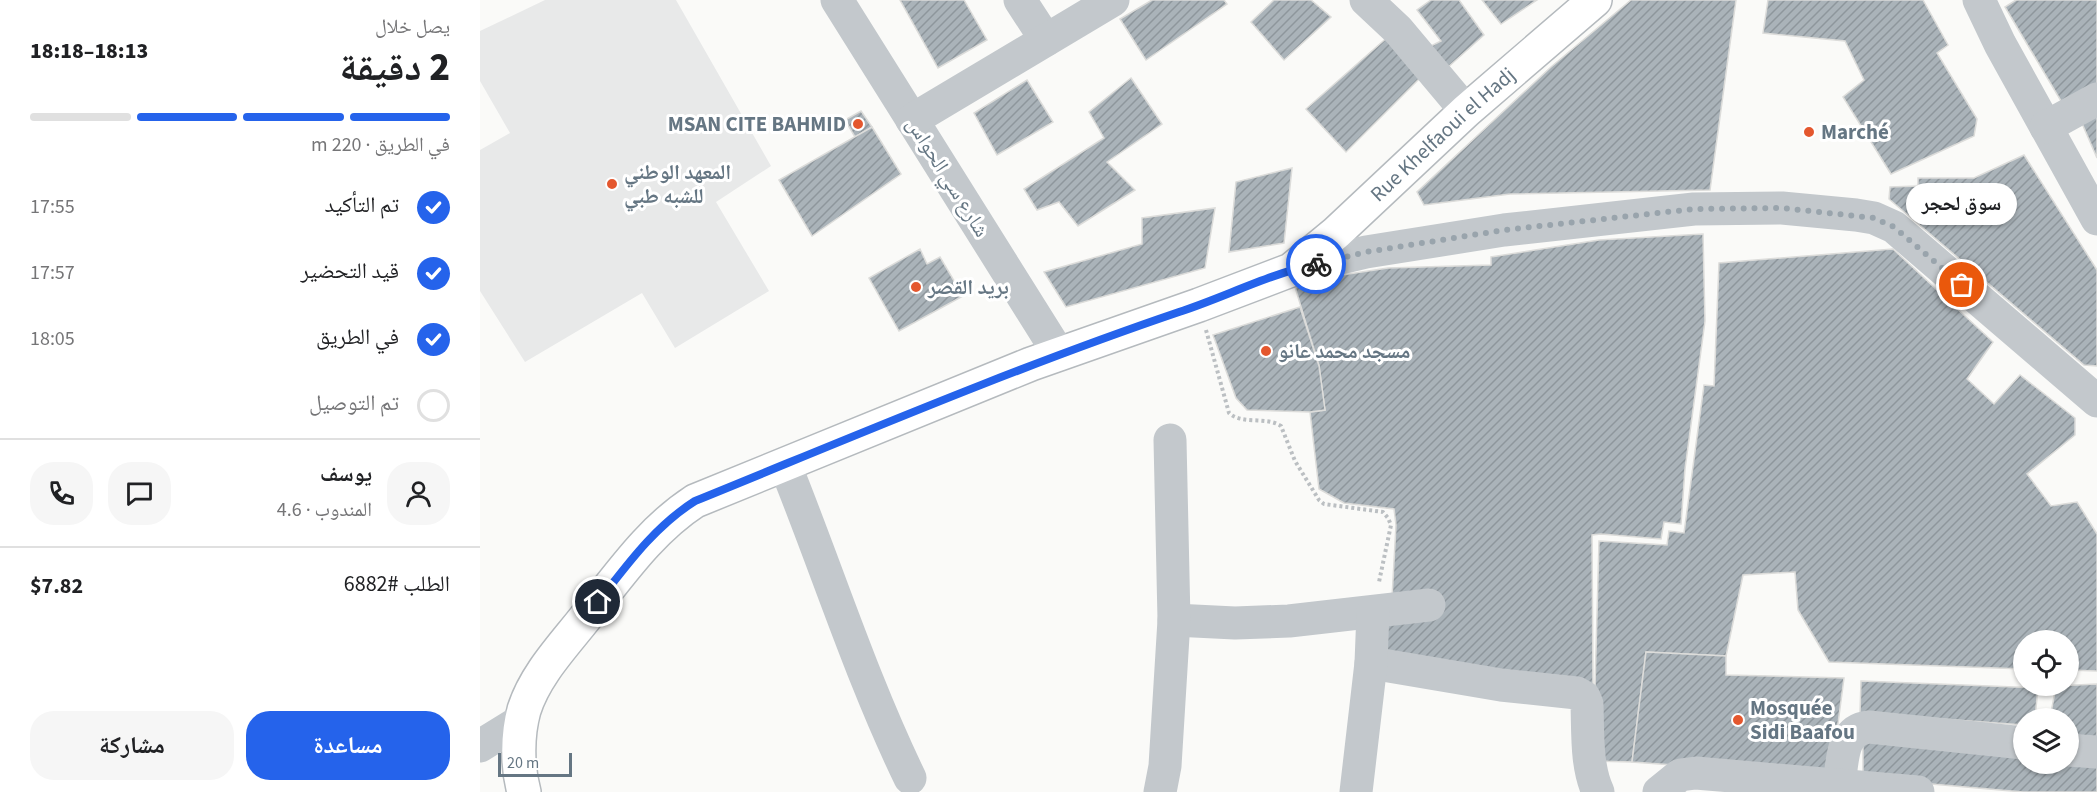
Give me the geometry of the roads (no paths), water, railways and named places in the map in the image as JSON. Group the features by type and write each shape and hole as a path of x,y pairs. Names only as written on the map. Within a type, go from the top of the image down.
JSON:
{"main road":[{"name":"Rue Khelfaoui el Hadj","path":"524,792 519,749 522,720 532,693 548,665 648,539 676,513 695,501 1059,354 1291,270 1336,233 1466,111 1595,0"}],"street":[{"name":"شارع سي الحواس","path":"837,0 1059,354"},
{"path":"1020,0 1046,40"},
{"path":"912,120 1113,0"},
{"path":"1366,0 1398,30 1466,111"},
{"path":"1984,2 2000,44 2097,219"},
{"path":"2046,128 2097,99"},
{"path":"1291,270 1366,252 1504,230 1694,209 1782,208 1856,215 1874,218 1894,227 2097,401"},
{"path":"1160,792 1165,766 1174,620 1170,440"},
{"path":"785,465 877,708 910,778"},
{"path":"1174,620 1235,623 1278,621 1429,605"},
{"path":"1356,792 1371,663 1373,612"},
{"path":"1371,663 1501,685 1577,693 1584,697 1587,704 1590,760 1593,782 1598,792"},
{"path":"480,746 522,720"},
{"path":"1839,785 1845,746 1850,735 1858,728 1869,727 2013,742"},
{"path":"2079,751 2097,752"},
{"path":"1659,792 1680,776 1689,774 1735,784 1839,785 1918,792"}],"place":[{"name":"MSAN CITE BAHMID","path":"858,124"},
{"name":"Marché","path":"1809,132"},
{"name":"المعهد الوطني للشبه طبي","path":"612,184"},
{"name":"سوق لحجر","path":"1962,285"},
{"name":"بريد القصر","path":"916,287"},
{"name":"مسجد محمد عانو","path":"1266,351"},
{"name":"Mosquée Sidi Baafou","path":"1738,720"}]}
